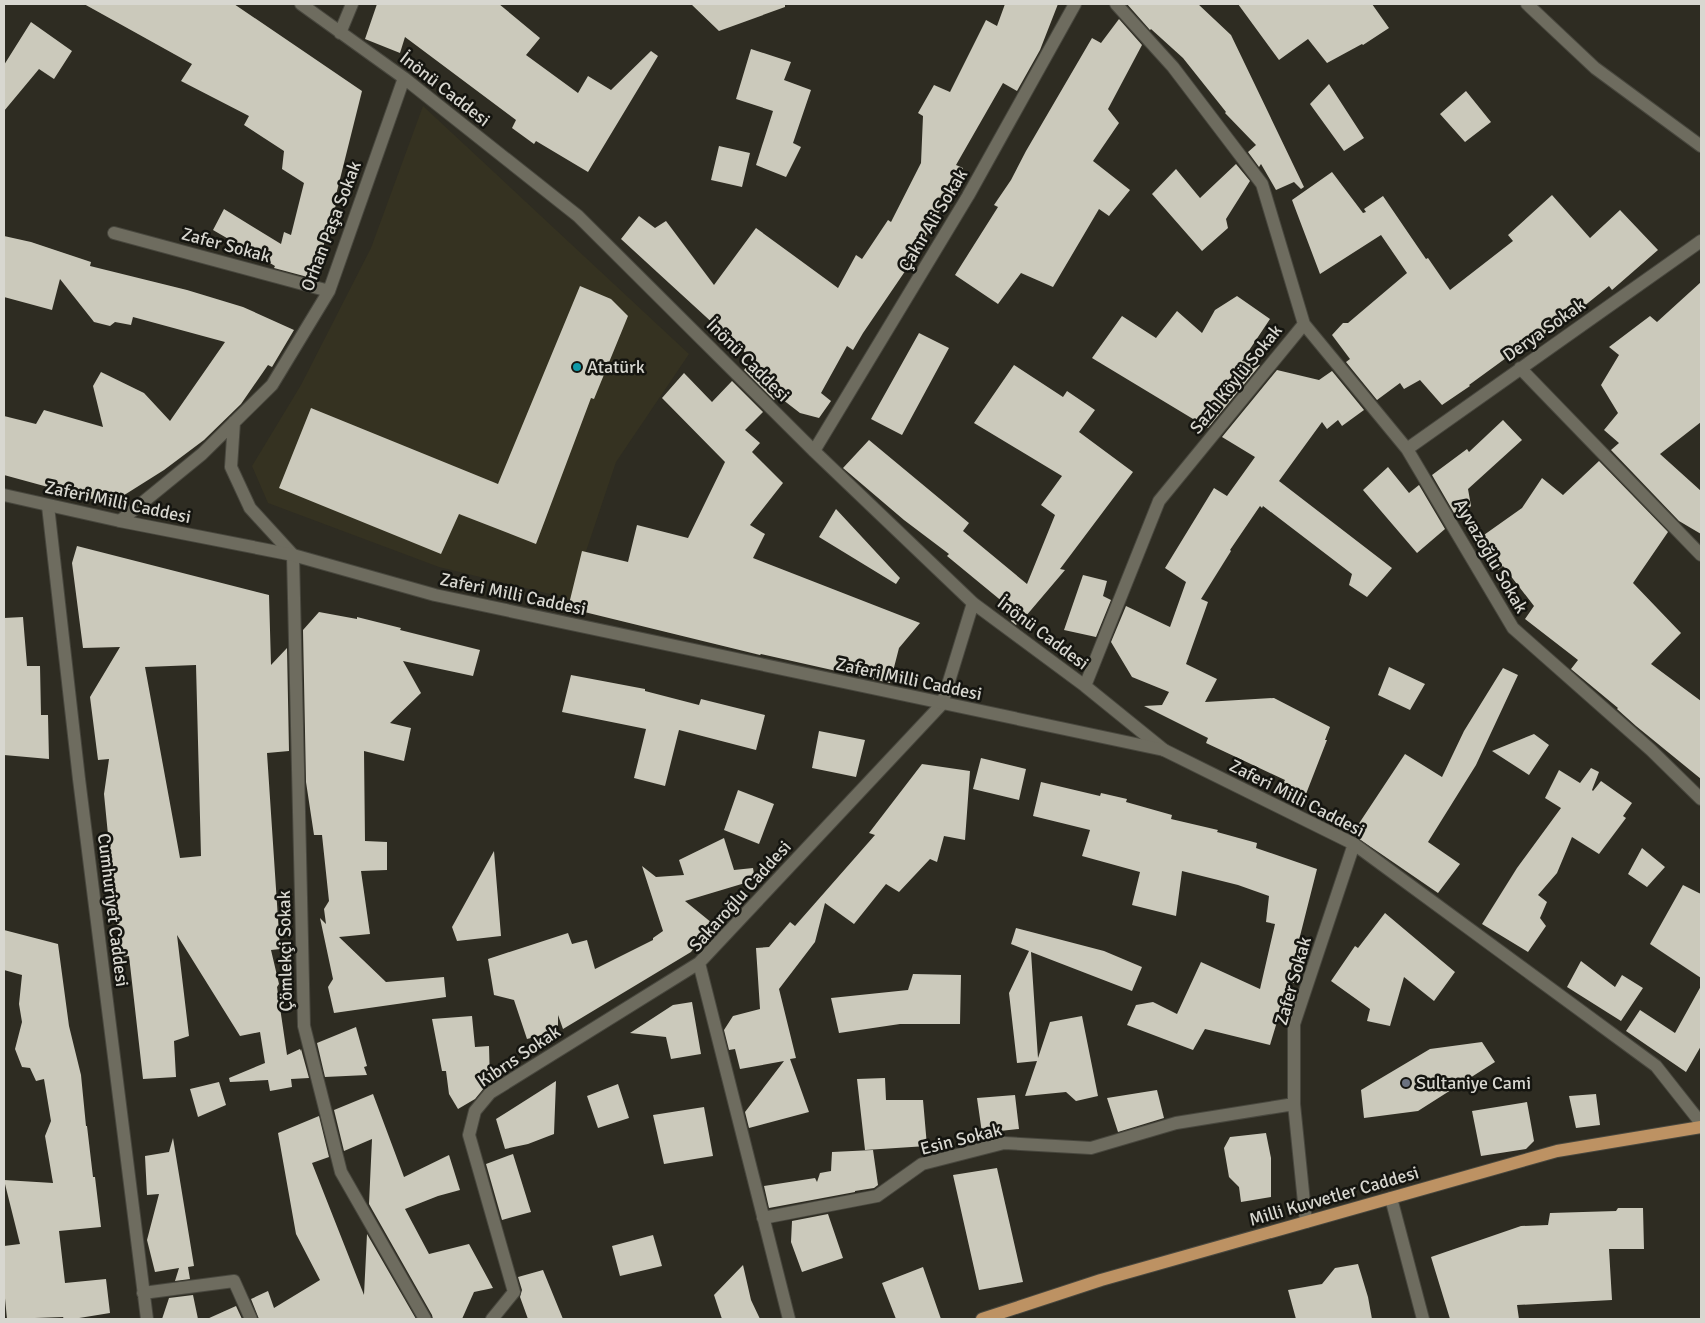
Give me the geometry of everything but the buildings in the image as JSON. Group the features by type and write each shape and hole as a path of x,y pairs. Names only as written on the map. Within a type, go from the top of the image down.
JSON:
{"main road":[{"name":"Milli Kuvvetler Caddesi","path":"982,1319 1101,1280 1557,1151 1701,1126"}],"street":[{"name":"İnönü Caddesi","path":"301,4 404,78 578,216 814,451 973,603 1086,686 1164,750"},
{"path":"340,33 352,4"},
{"name":"Çakır Ali Sokak","path":"814,451 968,196 1075,4"},
{"name":"Sazlı Köylü Sokak","path":"1086,686 1159,501 1304,324 1262,184 1173,66 1116,4"},
{"path":"1526,4 1595,68 1701,146"},
{"name":"Orhan Paşa Sokak","path":"120,521 202,454 272,385 329,291 404,78"},
{"name":"Zafer Sokak","path":"114,233 329,291"},
{"name":"Derya Sokak","path":"1407,449 1701,241"},
{"name":"Ayvazoğlu Sokak","path":"1304,324 1407,449 1513,628 1651,750 1701,799"},
{"path":"1520,368 1701,555"},
{"path":"234,422 231,467 250,508 293,555"},
{"name":"Zaferi Milli Caddesi","path":"4,495 120,521 293,555 435,595 1164,750 1354,844 1656,1066 1701,1123"},
{"name":"Cumhuriyet Caddesi","path":"48,506 79,779 147,1319"},
{"name":"Çömlekçi Sokak","path":"293,555 304,1026 341,1172 426,1319"},
{"name":"Sakaroğlu Caddesi","path":"789,1319 698,963 942,704 973,603"},
{"name":"Zafer Sokak","path":"1306,1222 1294,1104 1294,1024 1354,844"},
{"name":"Kıbrıs Sokak","path":"492,1319 514,1292 469,1135 475,1111 490,1093 698,963"},
{"name":"Esin Sokak","path":"763,1218 877,1196 922,1164 1004,1143 1090,1148 1176,1124 1294,1104"},
{"path":"1391,1198 1423,1319"},
{"path":"143,1294 234,1282 251,1319"}],"shaded area":[{"path":"423,106 689,354 616,462 570,599 439,567 268,503 252,466 301,385 371,248"}],"place":[{"name":"Atatürk","path":"577,367"},
{"name":"Sultaniye Cami","path":"1406,1083"}]}
